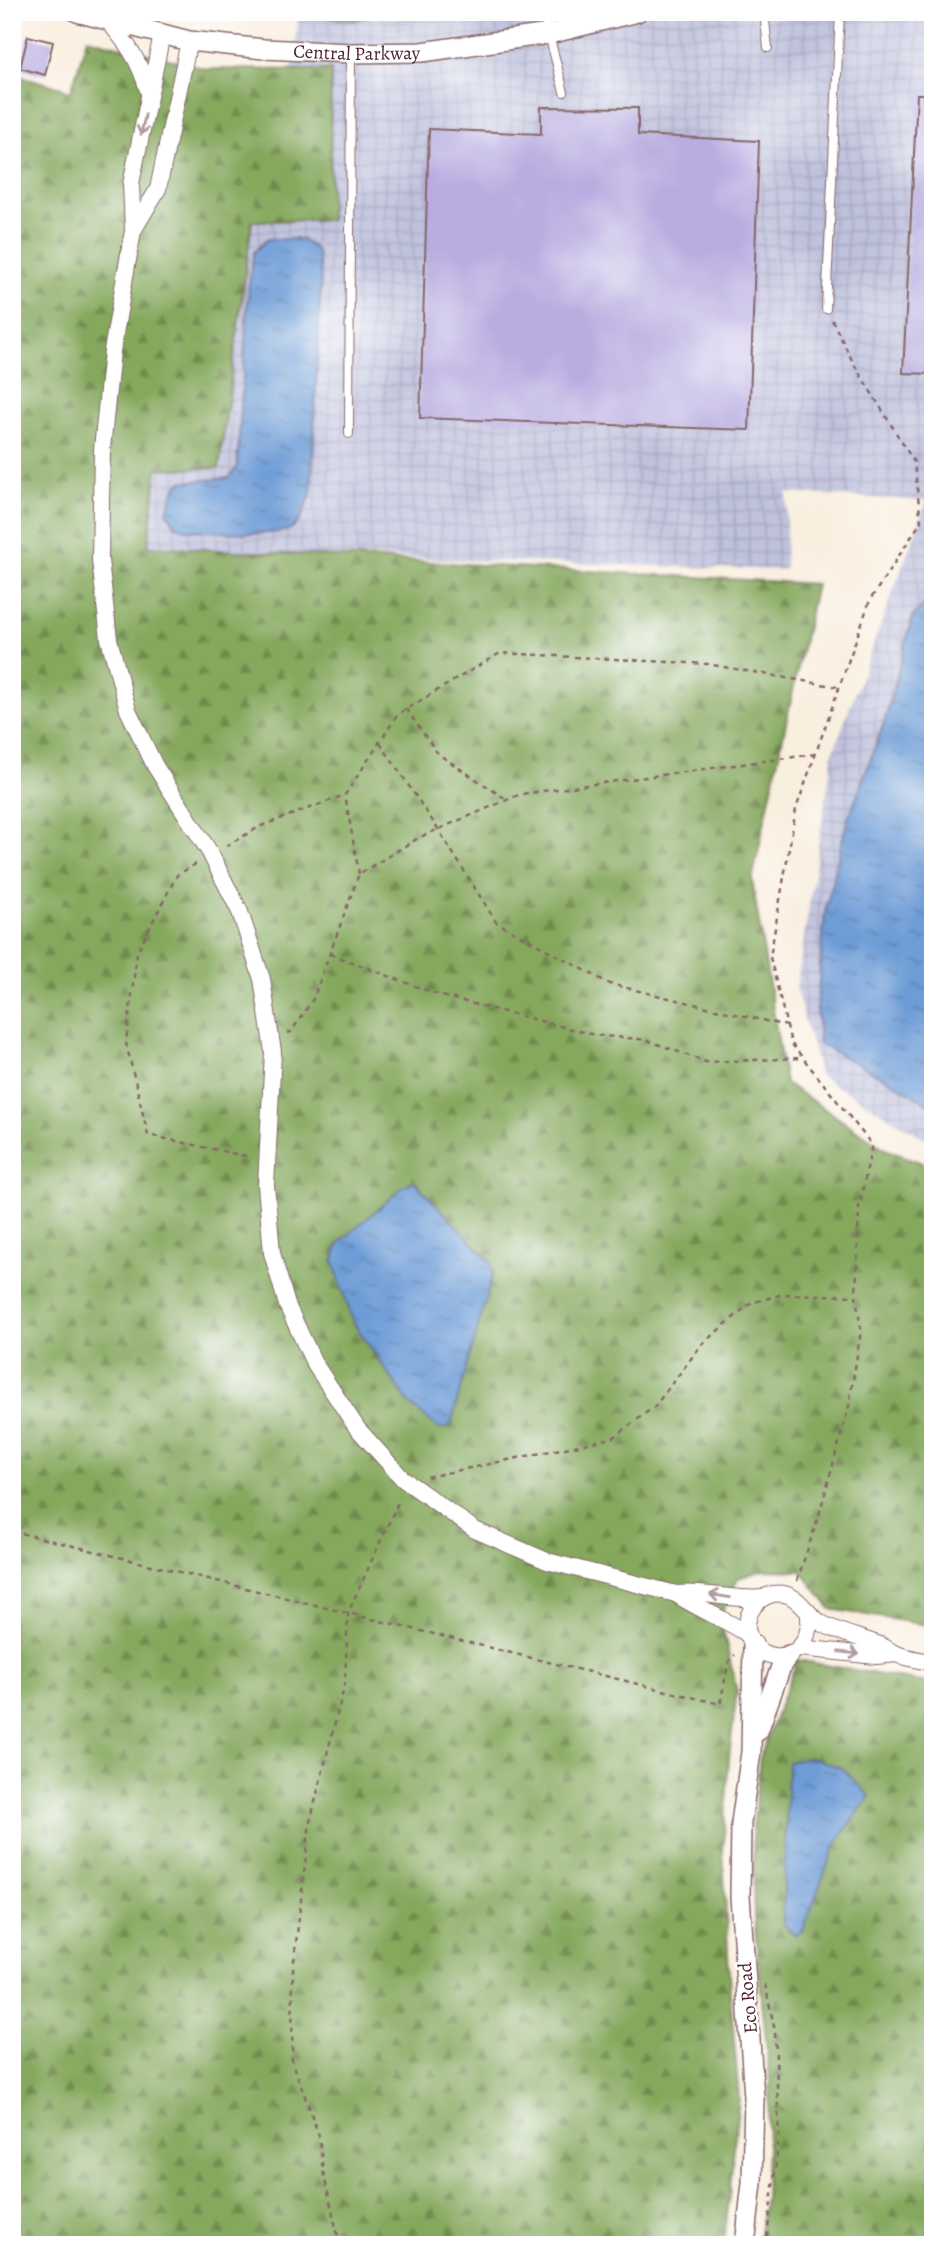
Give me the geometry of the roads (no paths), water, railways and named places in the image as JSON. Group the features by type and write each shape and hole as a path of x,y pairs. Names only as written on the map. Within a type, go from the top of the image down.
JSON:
{"street":[{"name":"Central Parkway","path":"77,12 189,41 264,49 351,53 422,52 549,34 637,12"},
{"path":"107,20 130,46 142,71 149,95"},
{"path":"162,34 131,184 133,231 112,351 102,449 100,560 108,639 128,710 155,766 211,855 240,912 262,979 273,1052 266,1185 272,1253 287,1305 314,1363 357,1428 407,1481 475,1530 547,1561 676,1594 750,1639 761,1651 771,1656 794,1651 876,1656 897,1654"},
{"path":"133,231 158,188 189,41"},
{"path":"676,1594 693,1592 742,1600 763,1598"},
{"path":"750,1639 748,1616 755,1604 773,1594 792,1597 809,1616 837,1631 897,1654 933,1663"},
{"path":"794,1651 807,1639 810,1629 809,1616"},
{"name":"Eco Road","path":"745,2245 752,2183 754,2097 740,1896 741,1823 751,1752 750,1639"},
{"name":"Eco Road","path":"751,1752 782,1664 794,1651"}],"lane":[{"path":"543,12 564,92"},
{"path":"764,12 768,48"},
{"path":"826,309 840,12"},
{"path":"349,435 351,53"}],"water":[{"path":"267,239 302,239 317,251 321,276 311,495 298,521 292,528 284,531 258,533 189,530 176,526 167,512 180,482 229,478 237,467 249,283 254,252"},
{"path":"933,595 933,1107 889,1080 819,1044 817,1006 825,912 846,825 885,720 913,616"},
{"path":"414,1181 490,1261 493,1273 450,1427 440,1429 410,1405 353,1322 333,1261 339,1243 404,1186"},
{"path":"812,1757 842,1768 870,1796 836,1843 803,1931 795,1935 783,1924 788,1762"}]}
